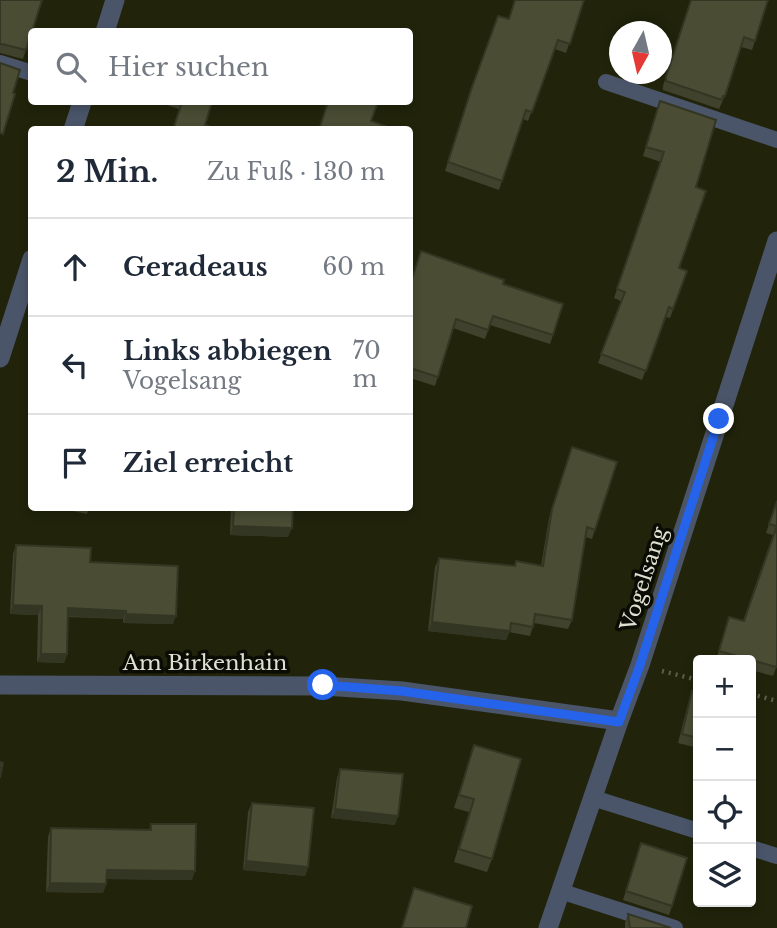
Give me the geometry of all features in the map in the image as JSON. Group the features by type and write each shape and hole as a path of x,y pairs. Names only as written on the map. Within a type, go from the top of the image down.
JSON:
{"street":[{"path":"106,28 116,0"},
{"path":"74,126 81,105"},
{"name":"Vogelsang","path":"548,928 640,665 777,241"},
{"path":"0,358 28,271"},
{"name":"Am Birkenhain","path":"0,685 323,685 401,691 619,722"}],"lane":[{"path":"0,63 28,71"},
{"path":"606,82 777,140"},
{"path":"593,798 693,829"},
{"path":"756,850 777,856"},
{"path":"560,891 675,928"}],"path":[{"path":"640,665 693,679"},
{"path":"756,695 777,701"}],"building":[{"path":"0,0 42,0 33,28 28,28 26,50 0,44"},
{"path":"515,0 584,0 570,44 558,40 532,112 526,110 502,181 448,162 498,16 509,19"},
{"path":"691,0 768,0 755,41 744,37 722,100 672,83 672,59"},
{"path":"0,63 20,70 3,134 0,133"},
{"path":"660,101 716,120 696,187 706,191 679,268 687,271 673,309 669,307 646,371 601,354 625,292 617,289 664,152 646,147"},
{"path":"181,105 211,105 205,125 208,126 174,126"},
{"path":"327,105 377,105 371,121 385,126 320,126"},
{"path":"421,251 504,280 503,284 563,304 553,335 493,316 488,330 456,319 438,377 413,369 413,276"},
{"path":"572,447 617,462 595,530 587,527 572,620 535,614 533,627 511,623 510,631 432,622 439,558 515,566 516,561 543,566 552,509"},
{"path":"777,501 777,526 769,524"},
{"path":"234,511 293,511 292,528 233,526"},
{"path":"777,526 776,667 756,661 756,655 733,655 719,651 729,617 744,621"},
{"path":"16,545 91,548 90,562 178,566 176,616 68,608 67,654 41,654 42,606 13,605"},
{"path":"692,691 693,737 682,734"},
{"path":"474,745 521,759 492,859 459,849 474,799 459,795"},
{"path":"340,769 403,774 398,816 335,809"},
{"path":"252,803 314,808 308,867 246,861"},
{"path":"151,824 196,824 195,871 107,870 106,884 50,883 51,828 151,830"},
{"path":"641,843 687,858 672,906 626,891"},
{"path":"414,888 472,906 466,928 402,928"},
{"path":"628,914 671,928 630,928"}],"route":[{"path":"323,685 401,691 619,722 719,419"}]}
